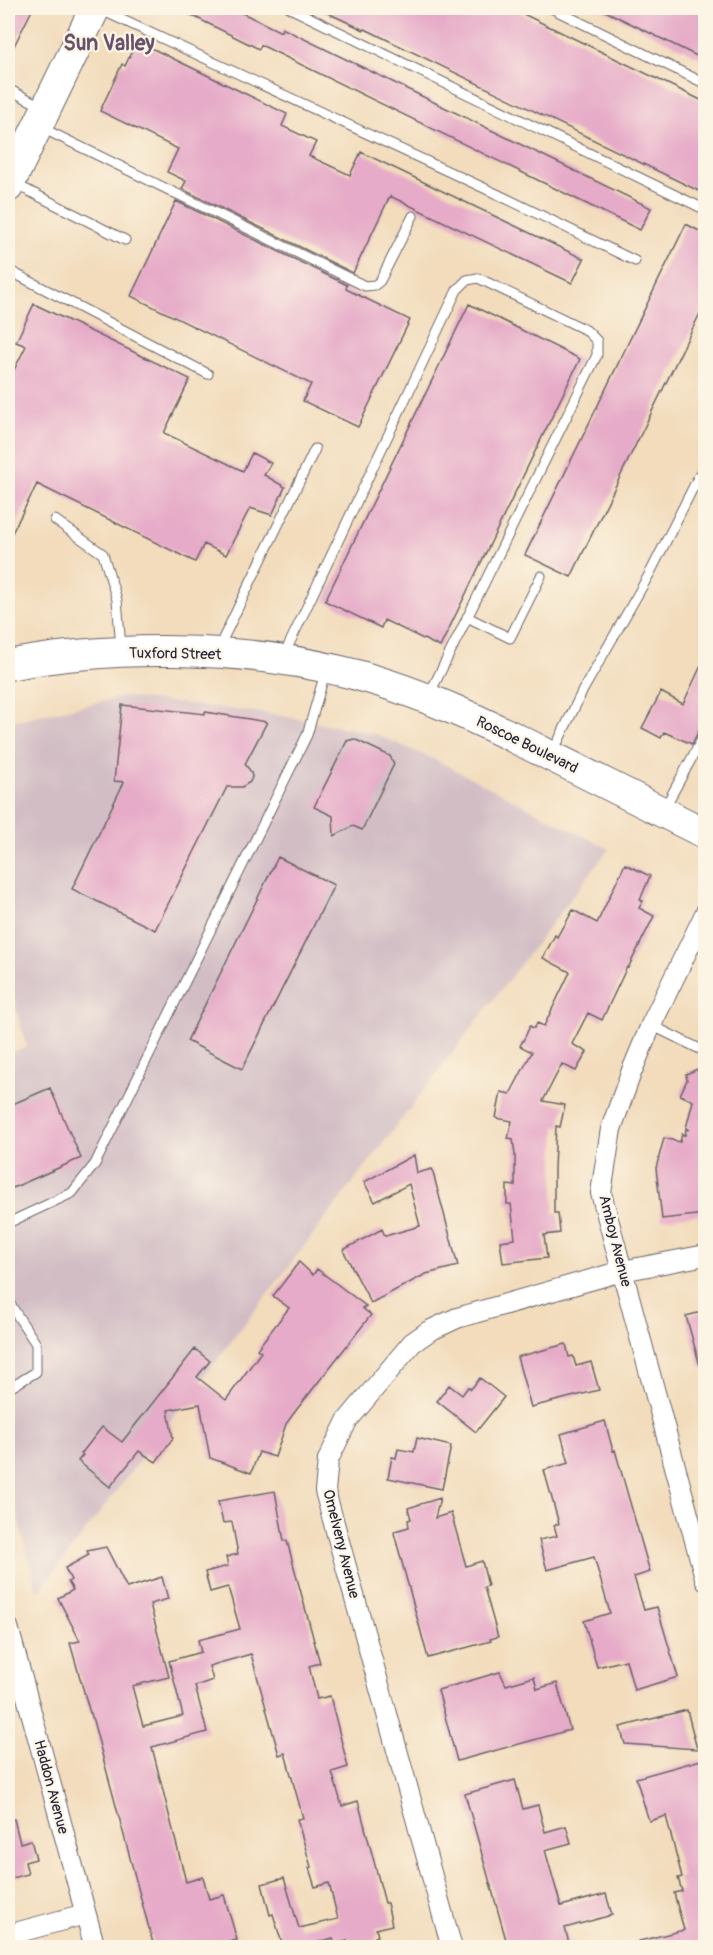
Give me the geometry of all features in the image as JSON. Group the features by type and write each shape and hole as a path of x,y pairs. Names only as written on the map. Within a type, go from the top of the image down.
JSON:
{"main road":[{"path":"9,184 29,130 96,8"},
{"name":"Tuxford Street","path":"8,665 68,655 121,652 216,653 282,660 334,669"},
{"name":"Roscoe Boulevard","path":"334,669 388,685 480,720 705,834"}],"street":[{"name":"Amboy Avenue","path":"705,912 651,1025 631,1073 611,1129 601,1193 705,1581"},
{"name":"Omelveny Avenue","path":"452,1947 325,1491 328,1460 347,1421 412,1343 429,1331 457,1318 622,1271 705,1255"},
{"name":"Haddon Avenue","path":"8,1627 95,1947"},
{"path":"8,1935 85,1914"}],"lane":[{"path":"96,8 499,195 635,261"},
{"path":"290,8 705,210"},
{"path":"550,8 705,84"},
{"path":"8,89 29,130 364,286 375,285 380,281 413,216"},
{"path":"9,184 125,240"},
{"path":"8,270 208,374"},
{"path":"282,660 457,290 467,280 478,278 586,330 597,341 597,355 427,700"},
{"path":"216,653 315,449"},
{"path":"551,756 583,690 650,573 705,462"},
{"path":"55,520 103,554 117,600 121,652"},
{"path":"467,618 510,638 541,576"},
{"path":"8,1223 72,1193 95,1164 307,735 334,669"},
{"path":"663,812 705,732"},
{"path":"651,1025 705,1052"},
{"path":"8,1301 36,1344 36,1372 8,1389"}],"shaded area":[{"path":"123,697 273,714 375,734 436,760 609,849 38,1593 8,1481 8,1053 27,1048 8,979 8,722"}],"building":[{"path":"8,8 33,8 8,58"},
{"path":"177,8 232,8 281,32 282,28 651,208 640,230 261,45 259,49"},
{"path":"317,8 511,8 705,102 705,194 365,29"},
{"path":"599,8 705,8 705,60"},
{"path":"139,42 287,114 282,126 316,142 309,156 350,175 361,152 584,259 572,283 390,196 353,273 182,189 186,181 167,172 178,149 100,111 122,64 125,66 136,43 138,45"},
{"path":"176,201 347,285 346,289 410,320 358,427 303,401 311,384 131,296"},
{"path":"686,224 705,234 705,303 571,577 525,555"},
{"path":"34,304 190,379 164,433 243,471 252,453 271,463 264,475 285,487 272,515 250,508 226,555 204,544 195,562 37,484 8,541 8,382 26,346 16,342"},
{"path":"469,304 580,359 440,647 384,620 381,628 325,601"},
{"path":"705,657 705,725 700,728 692,744 664,732 661,738 642,728 661,692 683,704"},
{"path":"122,705 205,714 205,712 267,722 245,764 251,772 250,782 242,787 227,787 155,930 72,889 124,782 114,781"},
{"path":"354,739 390,756 394,764 362,830 353,826 334,836 333,816 314,807 347,741"},
{"path":"278,857 334,885 242,1069 187,1041"},
{"path":"625,864 650,876 639,908 654,916 602,1020 588,1013 572,1044 587,1052 576,1071 562,1064 543,1101 565,1105 560,1127 556,1126 554,1168 554,1213 558,1213 560,1233 544,1235 547,1258 503,1263 500,1241 515,1239 511,1204 507,1204 507,1185 515,1186 515,1155 513,1139 508,1138 512,1121 496,1118 501,1092 510,1094 532,1052 520,1046 530,1026 534,1028 537,1023 544,1026 570,972 543,958 555,935 557,937 573,910 597,923"},
{"path":"705,1066 705,1160 700,1182 705,1182 705,1214 662,1219 656,1168 664,1138 680,1142 682,1134 685,1135 686,1129 689,1130 686,1128 693,1101 680,1095 687,1080 686,1074"},
{"path":"50,1088 81,1158 8,1190 8,1106"},
{"path":"414,1155 417,1173 432,1169 458,1266 426,1274 371,1303 343,1250 382,1229 385,1236 420,1226 409,1184 375,1202 364,1182"},
{"path":"299,1262 313,1275 317,1269 366,1306 362,1308 371,1315 286,1424 275,1457 259,1452 251,1473 210,1458 200,1404 168,1410 173,1438 156,1462 139,1451 110,1487 78,1461 102,1427 122,1442 195,1349 210,1361 197,1377 226,1400 261,1352 257,1349 289,1308 273,1296"},
{"path":"705,1311 705,1366 700,1366 686,1316"},
{"path":"566,1344 569,1357 573,1356 576,1366 591,1362 599,1390 531,1407 517,1357"},
{"path":"480,1378 504,1397 476,1432 437,1401 449,1385 462,1395 468,1387 471,1389"},
{"path":"605,1421 650,1572 634,1577 644,1610 657,1607 678,1677 634,1690 626,1660 597,1667 584,1621 610,1613 594,1557 547,1570 539,1540 557,1536 554,1525 559,1524 544,1470 569,1463 561,1434"},
{"path":"417,1438 451,1446 442,1489 388,1478 392,1457 396,1458 398,1449 414,1452"},
{"path":"275,1491 284,1541 287,1541 320,1663 309,1666 317,1699 330,1696 348,1767 332,1772 342,1806 358,1801 392,1925 376,1929 378,1936 375,1937 378,1947 348,1947 347,1941 335,1944 333,1938 302,1947 283,1947 273,1914 270,1915 262,1884 284,1878 299,1928 338,1919 329,1883 315,1887 297,1819 303,1818 285,1753 279,1755 251,1654 209,1666 213,1680 195,1686 207,1732 152,1747 186,1882 203,1877 209,1899 224,1895 237,1940 210,1947 154,1947 70,1643 80,1641 58,1598 73,1590 68,1582 71,1580 65,1568 89,1555 87,1551 106,1547 127,1588 162,1577 168,1599 150,1604 169,1677 132,1686 143,1726 183,1716 169,1661 201,1652 198,1640 240,1629 228,1587 210,1592 205,1572 228,1566 226,1557 238,1554 232,1522 223,1523 218,1501"},
{"path":"440,1498 435,1518 451,1513 466,1566 482,1561 488,1586 484,1587 498,1637 490,1639 491,1641 428,1658 394,1533 409,1527 408,1520 411,1519 408,1508"},
{"path":"500,1672 506,1685 534,1677 537,1689 557,1683 570,1730 457,1761 438,1690"},
{"path":"687,1710 697,1749 625,1744 620,1727"},
{"path":"701,1760 705,1777 705,1947 639,1947 639,1941 684,1930 674,1893 682,1891 678,1878 682,1877 666,1816 649,1821 636,1778"},
{"path":"515,1780 523,1809 538,1805 545,1832 566,1826 571,1843 545,1850 561,1906 606,1894 612,1915 565,1928 570,1947 508,1947 465,1794"},
{"path":"8,1819 14,1819 20,1843 31,1840 36,1859 25,1862 28,1874 8,1879"}],"district":[{"name":"Sun Valley","path":"109,43"}]}
